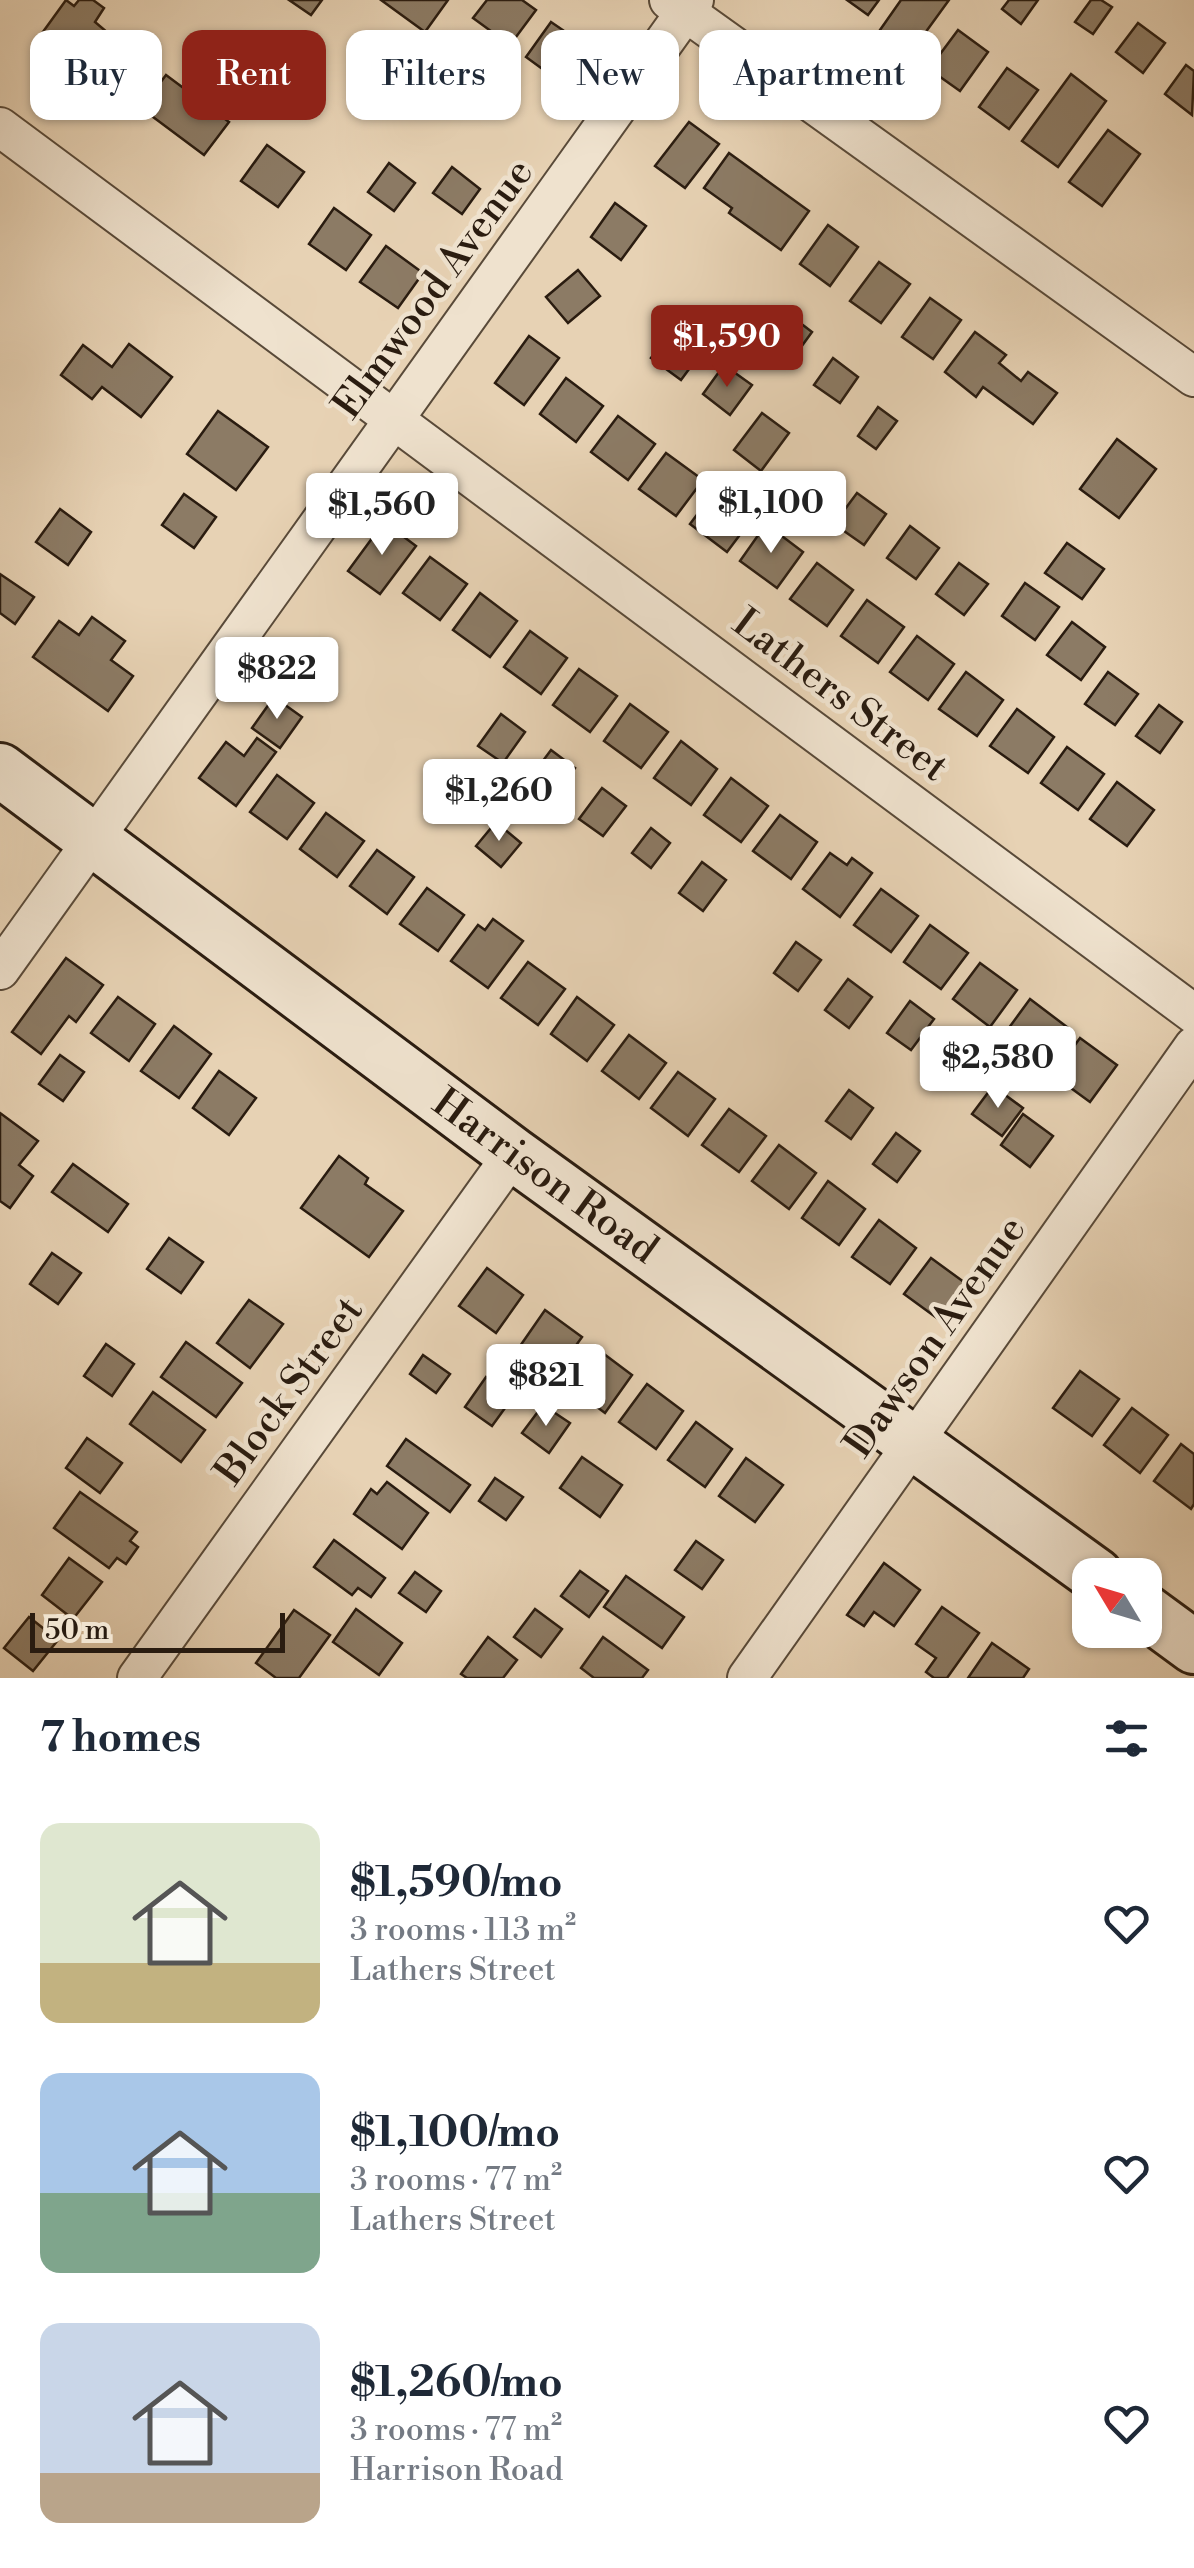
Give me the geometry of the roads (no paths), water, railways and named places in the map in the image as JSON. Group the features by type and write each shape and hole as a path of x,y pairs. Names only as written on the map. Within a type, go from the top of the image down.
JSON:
{"street":[{"path":"683,4 1194,376"},
{"name":"Elmwood Avenue","path":"0,970 396,418 683,4"},
{"name":"Lathers Street","path":"0,127 1194,1014"},
{"name":"Harrison Road","path":"0,770 513,1154 1073,1558"},
{"name":"Dawson Avenue","path":"747,1678 1194,1046"},
{"name":"Block Street","path":"137,1678 513,1154"},
{"path":"1162,1623 1194,1647"}]}
